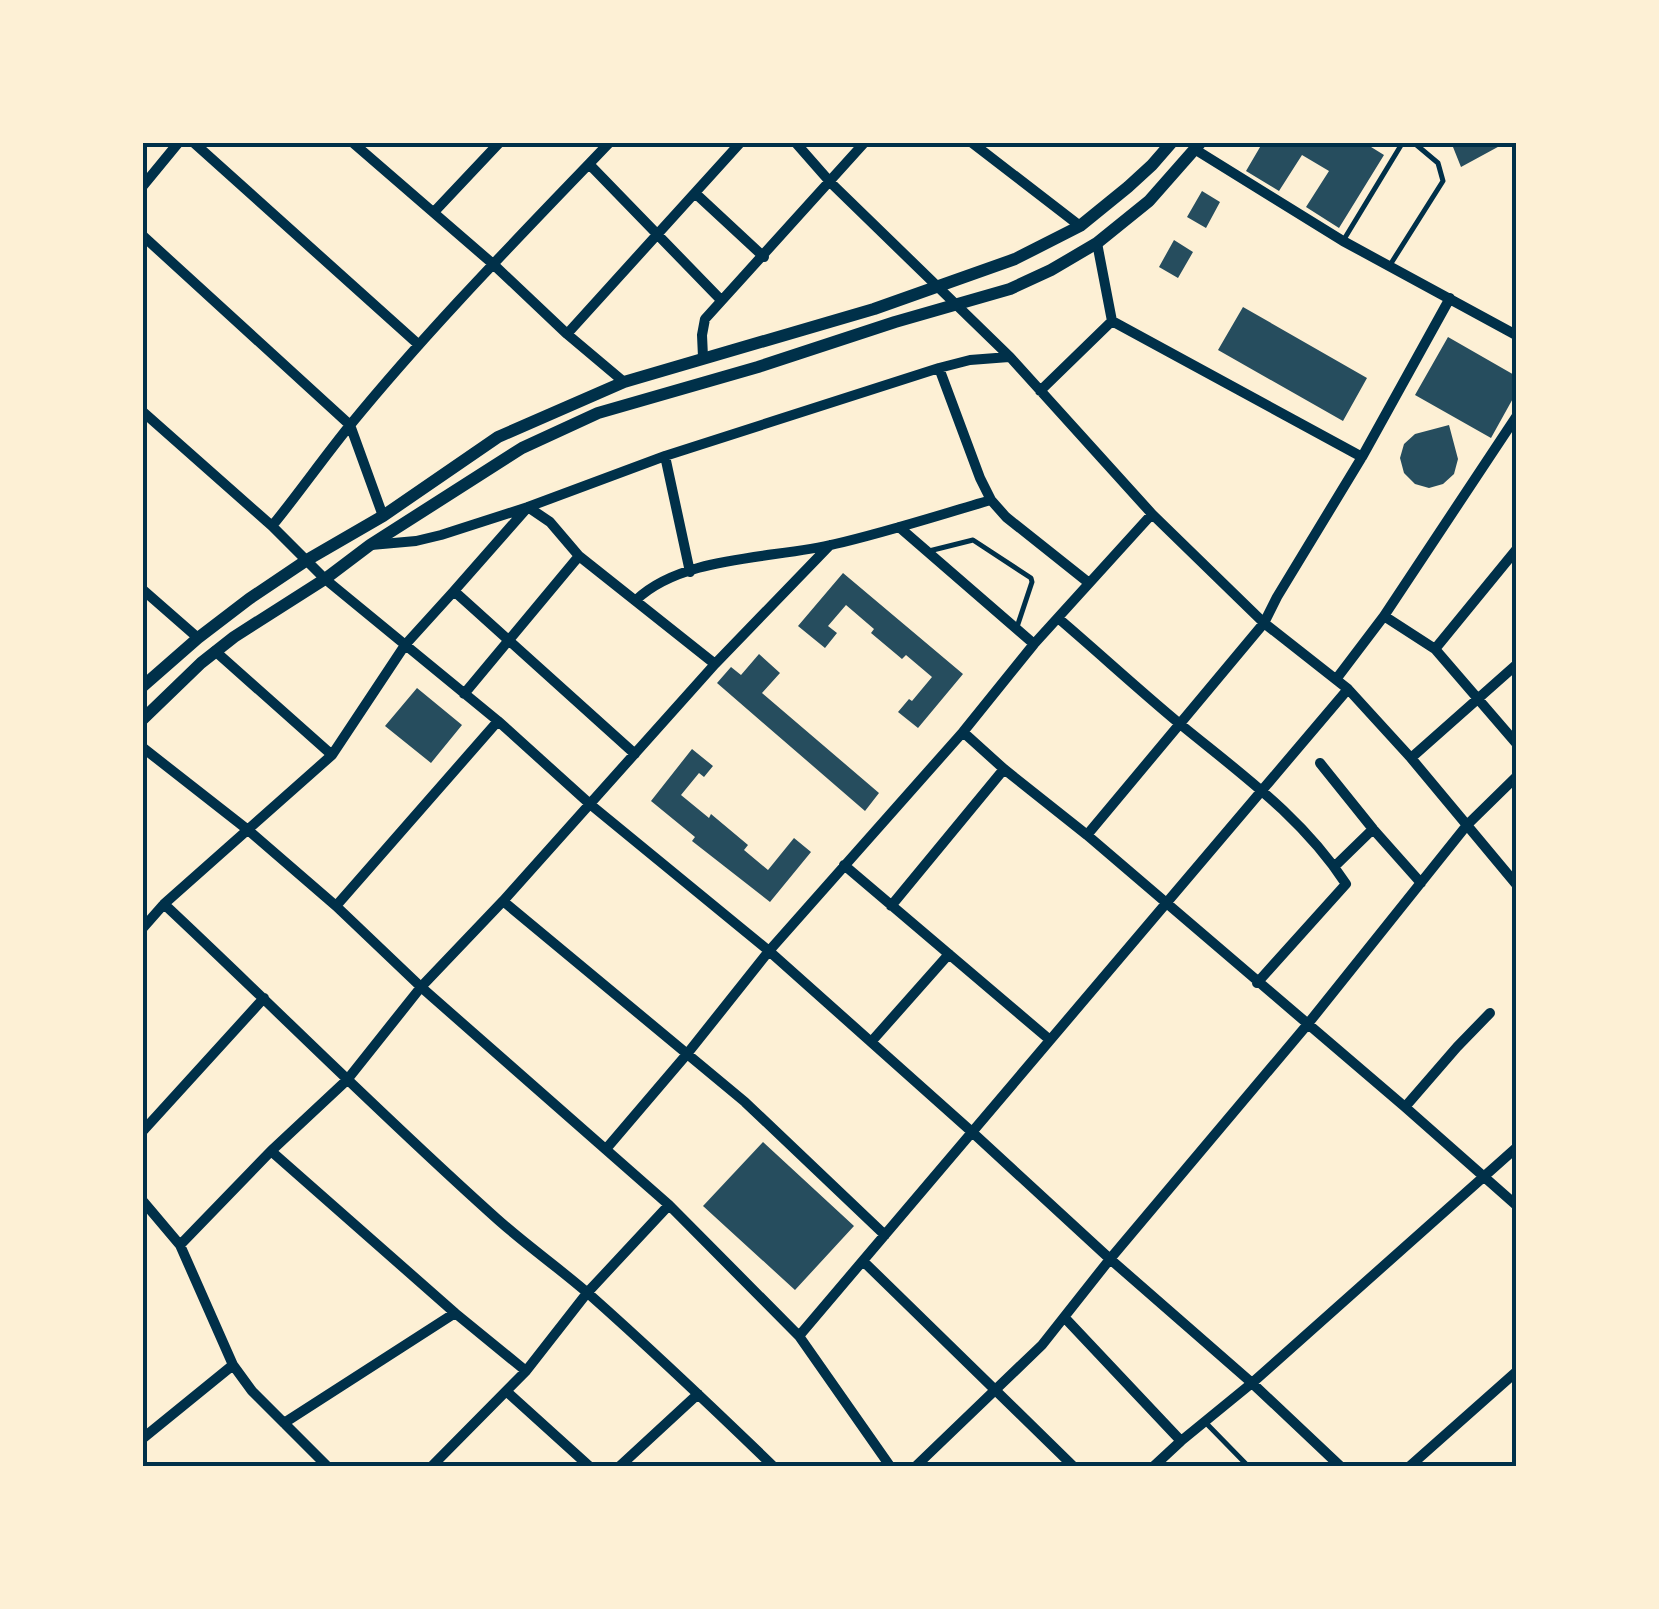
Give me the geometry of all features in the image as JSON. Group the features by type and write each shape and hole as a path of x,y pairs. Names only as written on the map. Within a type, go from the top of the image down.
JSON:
{"street":[{"path":"142,187 179,142"},
{"path":"193,142 419,345"},
{"path":"352,142 624,382"},
{"path":"434,212 500,142"},
{"path":"272,526 350,425 419,345 610,142"},
{"path":"568,334 741,142"},
{"path":"795,142 1010,357 1152,514 1264,623 1348,689 1516,884"},
{"path":"703,357 705,319 865,142"},
{"path":"971,142 1080,226"},
{"path":"142,687 198,638 306,560 383,516 498,436 624,382 874,310 1015,260 1080,226 1128,187 1172,142"},
{"path":"142,720 215,650 522,448 598,413 758,368 1010,289 1097,243 1150,201 1199,146 1343,240 1516,335"},
{"path":"589,164 721,300"},
{"path":"696,193 764,257"},
{"path":"142,235 350,425 383,516"},
{"path":"1097,243 1112,321"},
{"path":"1086,836 1264,623 1450,298"},
{"path":"1040,391 1112,321"},
{"path":"1112,321 1362,457"},
{"path":"370,545 416,541 939,368 970,360 1010,357"},
{"path":"939,368 991,500 1014,524 1089,583"},
{"path":"142,410 326,579 769,951 1340,1466"},
{"path":"1337,678 1384,616 1516,416"},
{"path":"665,456 690,572"},
{"path":"636,600 658,582 690,572 745,558 830,546 991,500"},
{"path":"528,506 550,522 578,556 715,664"},
{"path":"142,929 164,904 332,755 405,645 528,506"},
{"path":"606,1149 769,951 963,732 1034,644 1152,514"},
{"path":"899,528 1034,644"},
{"path":"180,1245 346,1080 422,987 715,664 830,546"},
{"path":"1435,649 1516,550"},
{"path":"464,694 578,556"},
{"path":"142,589 198,638"},
{"path":"454,591 634,754"},
{"path":"1384,616 1435,649 1516,743"},
{"path":"1058,618 1288,812 1346,884 1258,982"},
{"path":"215,650 332,755"},
{"path":"1411,758 1516,665"},
{"path":"799,1336 1348,689"},
{"path":"336,906 498,721"},
{"path":"963,732 1516,1204"},
{"path":"142,747 336,906 670,1205 799,1336 890,1466"},
{"path":"1320,763 1420,884"},
{"path":"891,906 1004,769"},
{"path":"916,1466 1042,1345 1308,1025 1467,826 1516,777"},
{"path":"1334,866 1373,829"},
{"path":"844,865 1050,1040"},
{"path":"504,901 745,1102 885,1235"},
{"path":"164,904 346,1080 499,1221 587,1293 773,1466"},
{"path":"871,1042 949,954"},
{"path":"142,1132 264,998"},
{"path":"1406,1107 1490,1013"},
{"path":"1154,1466 1516,1148"},
{"path":"271,1152 526,1371"},
{"path":"142,1200 180,1245 233,1365 252,1391 327,1466"},
{"path":"432,1466 526,1371 587,1293 670,1205"},
{"path":"863,1260 1073,1466"},
{"path":"284,1423 455,1313"},
{"path":"1065,1318 1181,1441"},
{"path":"145,1432 233,1365"},
{"path":"1410,1466 1516,1372"},
{"path":"506,1391 589,1466"},
{"path":"620,1466 698,1394"}],"lane":[{"path":"1343,240 1403,142"},
{"path":"1390,266 1444,181 1438,163 1413,142"},
{"path":"929,552 974,540 1031,578 1017,629"},
{"path":"1204,1421 1245,1465"}],"building":[{"path":"1263,142 1363,142 1384,155 1339,228 1306,207 1329,171 1302,155 1279,191 1246,171"},
{"path":"1451,142 1507,142 1461,167"},
{"path":"1202,191 1220,202 1206,228 1187,217"},
{"path":"1174,240 1193,252 1178,278 1159,267"},
{"path":"1243,307 1367,378 1343,421 1218,350"},
{"path":"1448,337 1516,376 1516,393 1491,438 1415,395"},
{"path":"1449,425 1458,459 1454,474 1443,484 1429,488 1415,484 1404,473 1400,458 1404,444 1415,434"},
{"path":"843,573 963,674 918,728 898,712 932,677 906,655 902,659 846,605 828,626 837,633 825,648 798,626"},
{"path":"759,654 780,673 762,693 879,793 865,811 717,683 731,667 741,675"},
{"path":"417,688 462,725 431,763 385,726"},
{"path":"692,749 713,766 704,777 699,773 681,795 748,845 744,850 768,870 794,838 811,852 770,902 692,841 695,837 651,801"},
{"path":"763,1142 854,1226 795,1290 703,1206"}]}
